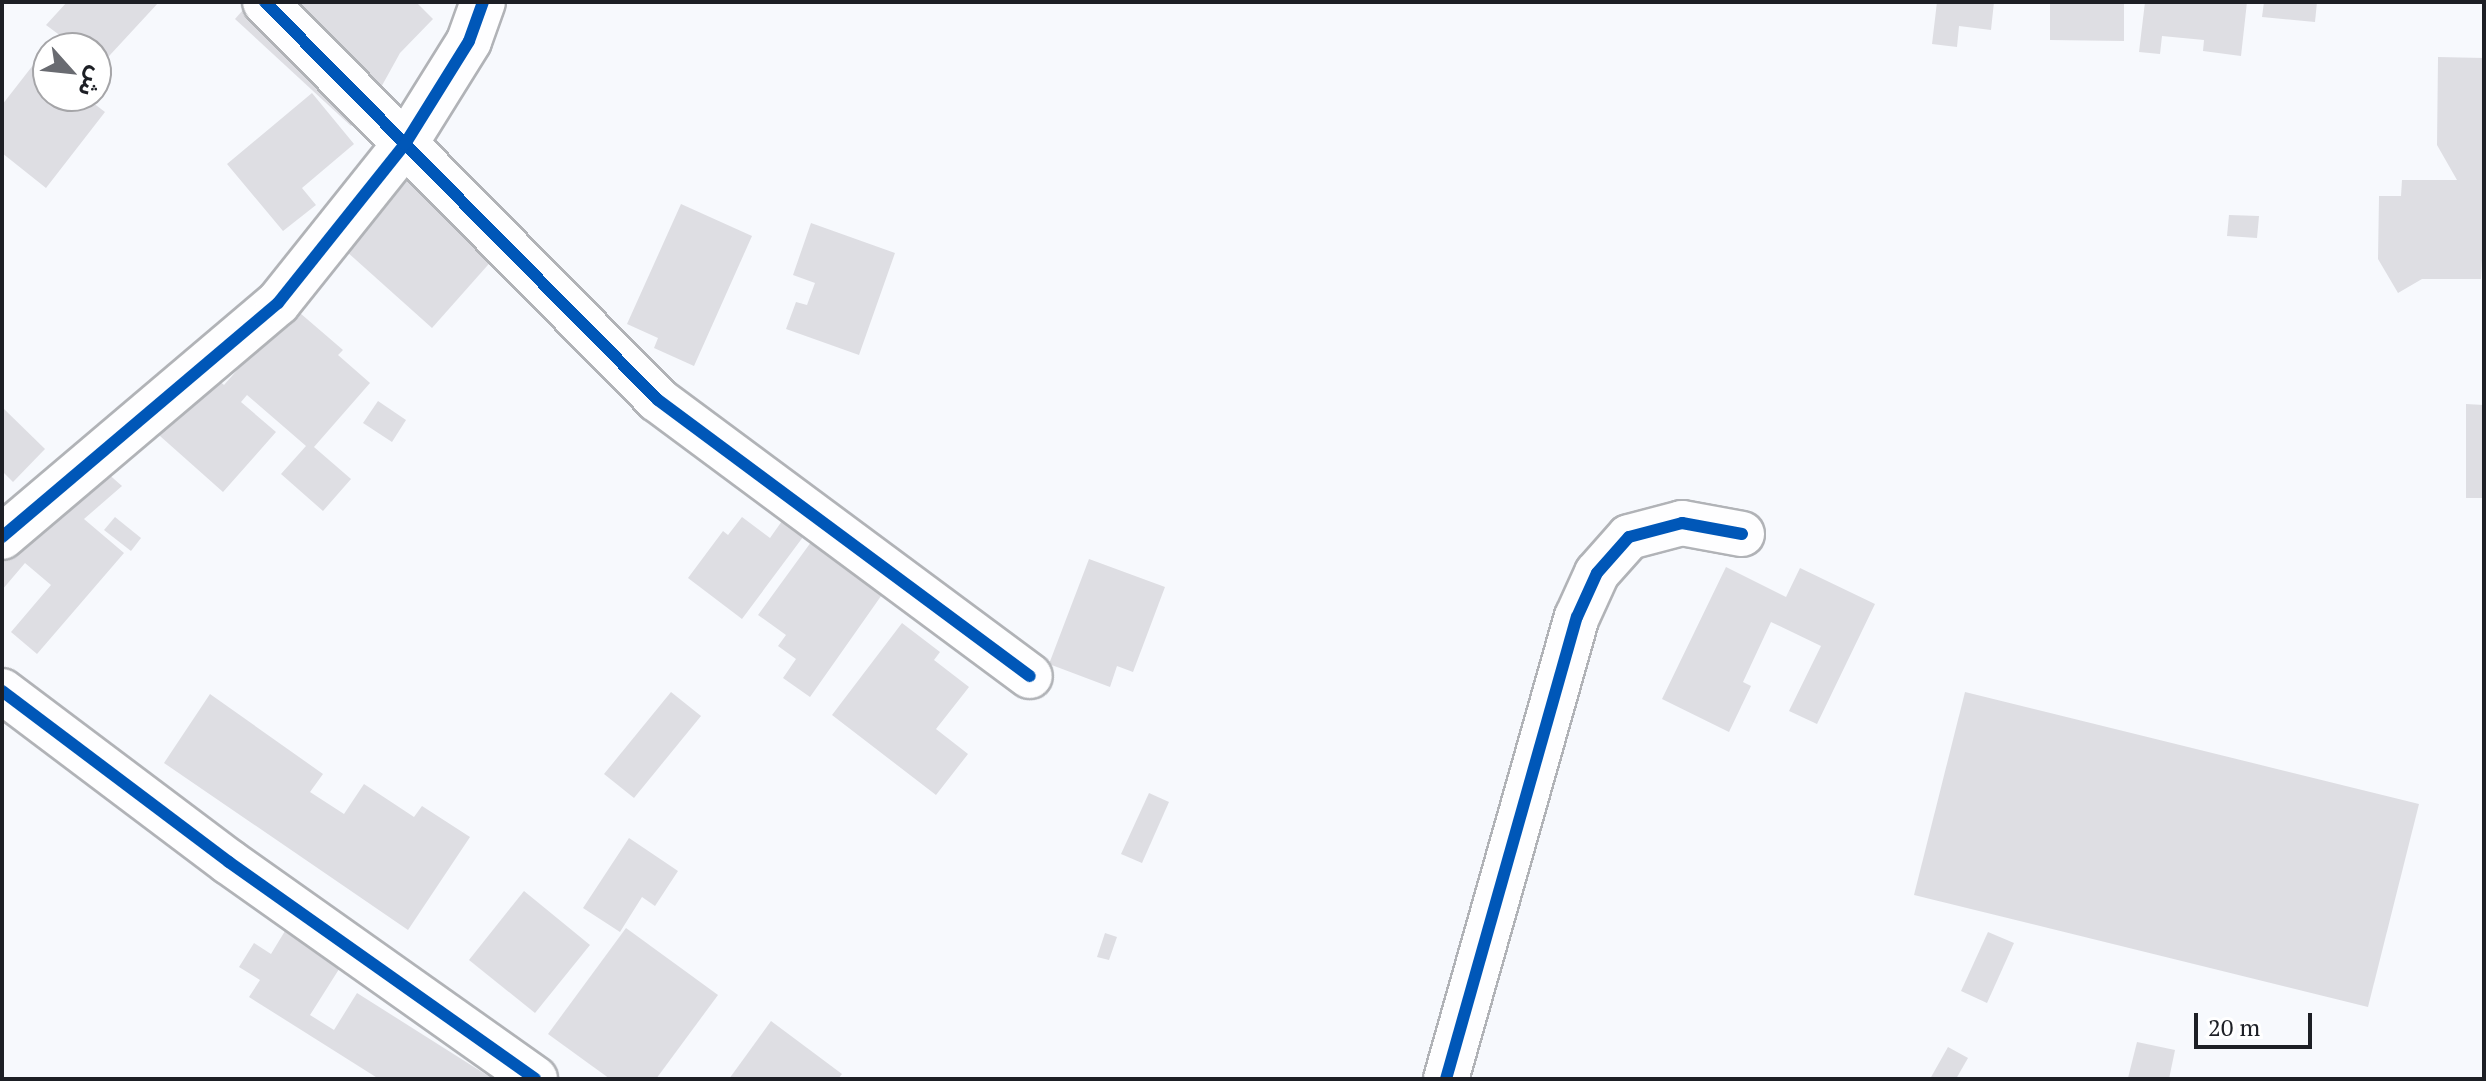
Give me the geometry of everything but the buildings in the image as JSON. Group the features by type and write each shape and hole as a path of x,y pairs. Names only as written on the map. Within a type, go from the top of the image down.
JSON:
{"street":[{"path":"265,2 658,400 1030,676"},
{"path":"2,537 278,303 405,144 469,41 483,2"},
{"path":"1446,1079 1577,617 1597,573 1629,537 1642,533 1682,523 1742,534"},
{"path":"2,691 229,862 535,1079"}],"cycle path":[{"path":"265,2 658,400 1030,676"},
{"path":"2,537 278,303 405,144 469,41 483,2"},
{"path":"1446,1079 1577,617 1597,573 1629,537 1682,523 1742,534"},
{"path":"2,691 229,862 535,1079"}]}
